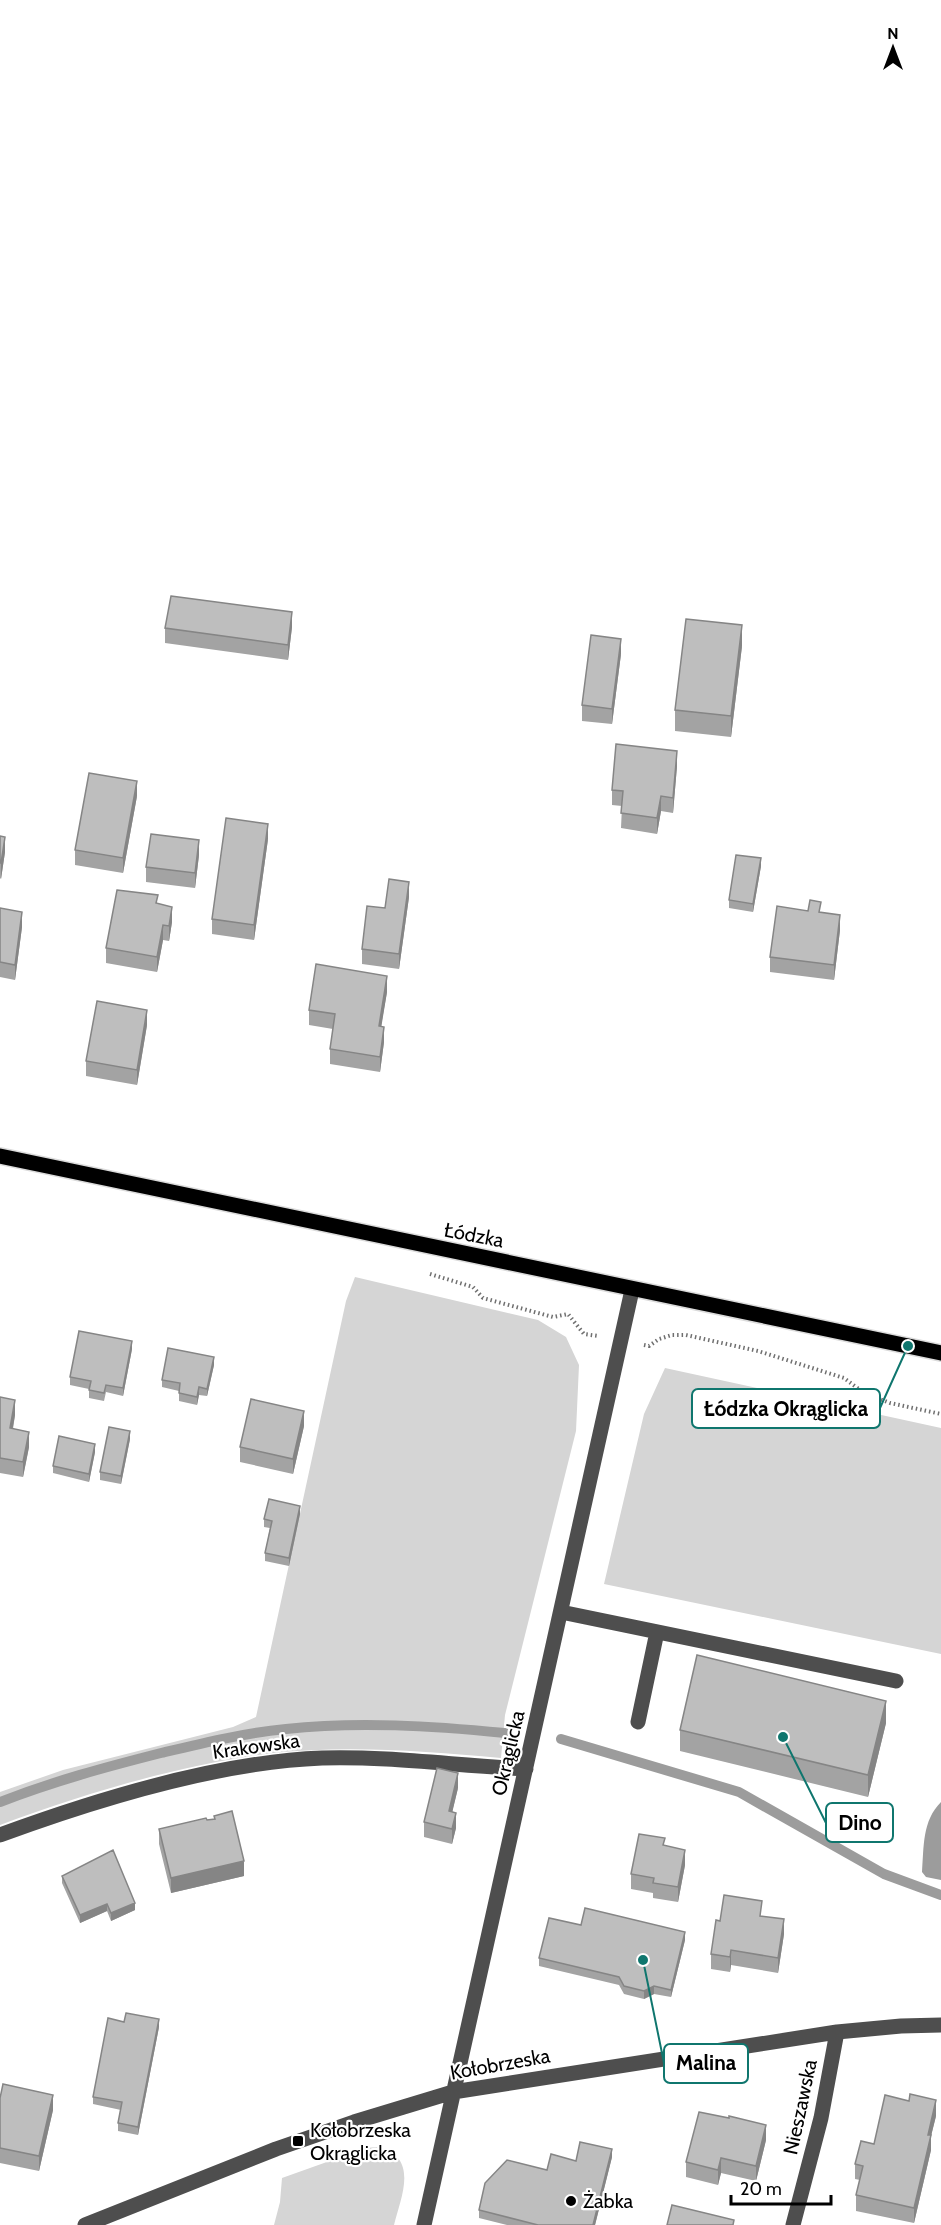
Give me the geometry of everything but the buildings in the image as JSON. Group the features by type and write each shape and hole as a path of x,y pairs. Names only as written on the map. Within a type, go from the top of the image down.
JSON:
{"main road":[{"name":"Łódzka","path":"0,1156 941,1353"}],"street":[{"name":"Okrąglicka","path":"424,2225 632,1290"},
{"path":"561,1612 896,1682"},
{"path":"638,1722 657,1632"},
{"name":"Krakowska","path":"0,1835 112,1798 196,1776 264,1763 322,1758 376,1759 526,1769"},
{"name":"Kołobrzeska","path":"89,2224 287,2145 453,2092 837,2032 941,2025"},
{"name":"Nieszawska","path":"794,2225 821,2118 837,2032"}],"path":[{"path":"422,1272 473,1287 483,1298 553,1317 568,1314 584,1334 649,1346 672,1335 686,1335 758,1351 844,1378 864,1393 890,1403 941,1414"}],"shaded area":[{"path":"355,1277 538,1320 566,1337 579,1365 576,1431 505,1715 501,1758 358,1749 273,1753 205,1764 135,1781 0,1825 0,1792 63,1770 233,1727 256,1717 346,1301"},
{"path":"665,1368 941,1428 941,1654 604,1584 644,1414"},
{"path":"941,1802 941,1880 926,1877 922,1872 927,1826 930,1817"},
{"path":"366,2148 383,2148 395,2155 401,2163 404,2183 394,2225 274,2225 280,2202 282,2178"}],"waterway":[{"path":"0,1802 60,1781 141,1758 270,1731 368,1725 505,1733"},
{"path":"561,1739 739,1792 884,1874 941,1895"}],"place":[{"name":"Łódzka Okrąglicka","path":"908,1346"},
{"name":"Dino","path":"783,1737"},
{"name":"Malina","path":"643,1960"},
{"name":"Kołobrzeska Okrąglicka","path":"298,2141"},
{"name":"Żabka","path":"571,2201"}]}
